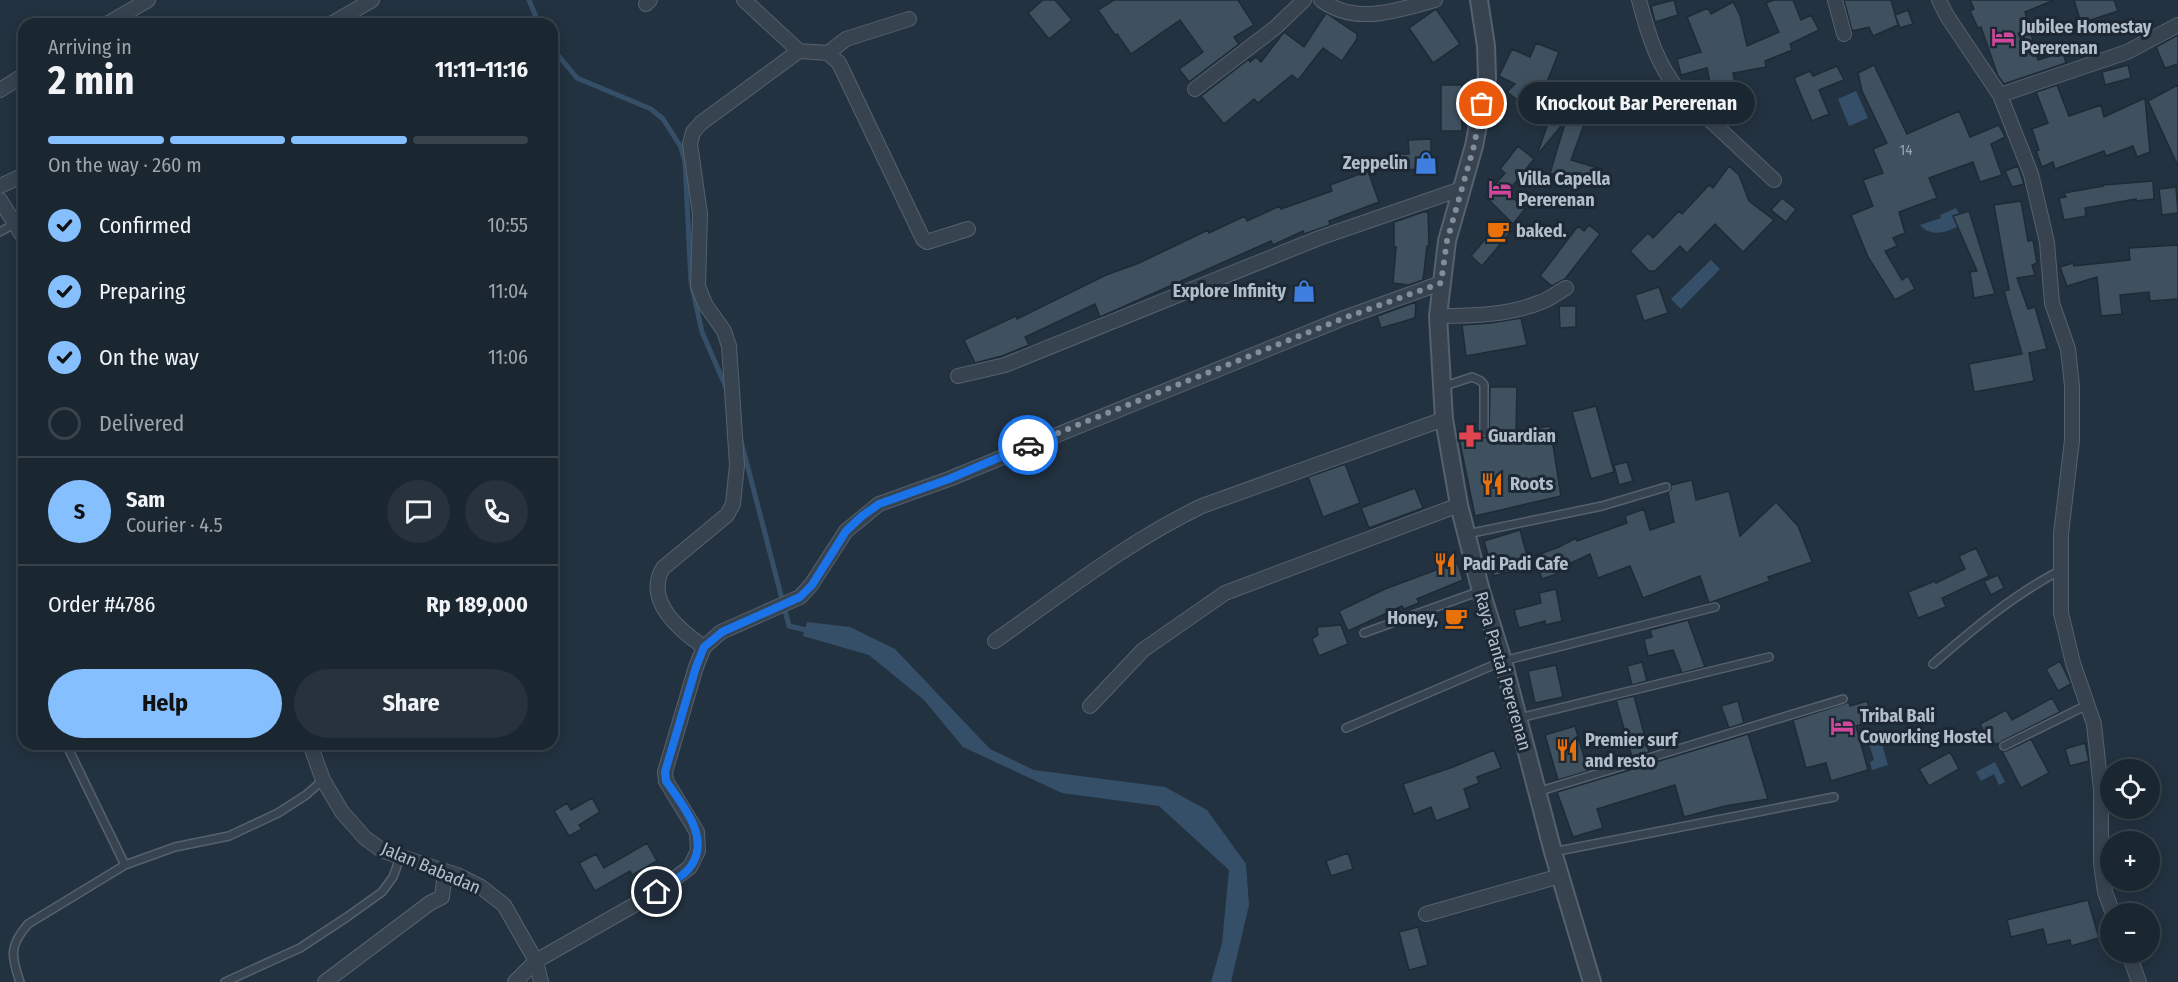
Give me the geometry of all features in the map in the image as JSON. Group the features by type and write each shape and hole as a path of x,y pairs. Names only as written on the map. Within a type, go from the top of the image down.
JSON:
{"street":[{"path":"117,18 148,0"},
{"path":"341,18 372,0"},
{"path":"1195,89 1267,35 1304,0"},
{"path":"1321,0 1350,11 1378,15 1435,0"},
{"name":"Raya Pantai Pererenan","path":"1479,0 1486,46 1487,78 1474,146 1447,241 1438,316 1444,419 1459,505 1480,591 1503,662 1553,852 1592,982"},
{"path":"1639,0 1647,31 1659,62 1671,81 1774,180"},
{"path":"1835,0 1844,34"},
{"path":"1939,0 1947,16 2000,95 2031,174 2047,242 2052,303 2068,349 2071,368 2072,440 2062,522 2061,613 2073,663 2094,724 2099,762 2103,878 2110,903"},
{"path":"746,1 799,51 828,53 839,63 923,239 927,242 968,229"},
{"path":"828,53 846,39 909,19"},
{"path":"2000,95 2127,52 2178,25"},
{"path":"704,647 683,631 669,616 660,601 657,588 657,577 663,568 727,515 733,504 737,465 728,338 705,304 698,286 700,214 690,144 693,132 701,123 799,51"},
{"path":"0,90 18,79"},
{"path":"0,186 18,178"},
{"path":"958,376 1005,365 1319,238 1461,189"},
{"path":"0,200 18,230"},
{"path":"515,982 536,961 657,892 690,867 698,851 697,832 666,781 665,772 704,647 722,632 800,597 812,585 846,531 862,516 879,504 949,479 1344,318 1441,283"},
{"path":"1438,316 1467,316 1524,308 1543,302 1566,288"},
{"path":"995,641 1165,524 1202,506 1444,419"},
{"path":"1090,706 1143,650 1225,593 1459,505"},
{"name":"Jalan Babadan","path":"312,750 323,780 342,812 365,838 383,851 481,887 504,905 536,961 541,982"},
{"path":"325,982 430,903 442,897 445,872"},
{"path":"1426,914 1560,876"},
{"path":"2132,963 2139,982"}],"lane":[{"path":"0,232 14,224"},
{"path":"1442,387 1472,377 1484,385 1484,432"},
{"path":"1467,534 1602,506 1666,487"},
{"path":"1933,664 1986,618 2039,581 2061,570"},
{"path":"1364,633 1480,591"},
{"path":"1346,728 1503,662 1715,607"},
{"path":"1517,718 1769,657"},
{"path":"1537,792 1843,699"},
{"path":"2004,747 2087,705"},
{"path":"69,750 124,865"},
{"path":"20,982 12,949 18,935 28,924 124,865 175,847 229,836 278,813 306,795 323,780"},
{"path":"1553,852 1834,797"},
{"path":"225,982 300,948 347,917 382,891 393,877 400,858"}],"water":[{"path":"1856,91 1868,118 1849,126 1838,99"},
{"path":"1956,208 1959,214 1956,215 1959,226 1934,233 1920,225 1941,218 1940,215"},
{"path":"1711,260 1720,269 1681,309 1671,299"},
{"path":"807,622 850,627 895,649 990,749 1034,770 1165,787 1207,810 1246,864 1249,905 1231,982 1211,982 1222,943 1229,870 1159,806 1062,793 963,747 924,700 869,655 803,636"},
{"path":"1878,730 1888,765 1872,770 1870,762 1874,760 1866,734"},
{"path":"1995,762 2005,782 1999,785 1994,774 1981,781 1976,772"}],"building":[{"path":"1043,0 1055,0 1072,20 1049,39 1028,13"},
{"path":"1114,0 1238,0 1254,25 1234,37 1239,44 1189,82 1179,69 1203,52 1180,20 1131,54 1098,10"},
{"path":"1674,0 1678,15 1655,22 1651,6"},
{"path":"1774,0 1793,0 1801,20 1811,15 1819,30 1790,44 1792,50 1765,61 1766,67 1733,73 1739,102 1715,107 1707,68 1681,75 1677,59 1701,52 1687,17 1708,8 1711,14 1733,2 1740,15 1747,46 1779,32 1766,3"},
{"path":"1844,0 1891,0 1898,25 1873,36 1869,27 1852,31"},
{"path":"1970,0 2054,0 2025,12 2038,60 2063,52 2066,63 2004,84 1998,76 1981,27 1978,28 1970,11 1974,9"},
{"path":"2074,0 2114,0 2118,11 2081,23"},
{"path":"1436,9 1460,44 1433,63 1409,28"},
{"path":"1908,10 1913,24 1900,28 1895,15"},
{"path":"1326,13 1357,34 1357,39 1342,61 1323,48 1298,80 1292,75 1258,103 1254,99 1224,124 1201,96 1249,59 1250,62 1256,57 1261,62 1284,32 1304,47"},
{"path":"2178,35 2178,64 2165,68 2156,47"},
{"path":"1536,43 1559,52 1541,97 1588,114 1571,160 1601,169 1595,187 1550,173 1566,120 1539,153 1548,123 1507,92 1515,84 1499,76 1512,49 1530,57"},
{"path":"1874,65 1907,134 1959,111 1970,137 1999,125 2005,137 1991,144 2002,175 1980,182 1973,162 1929,178 1937,198 1899,212 1905,233 1893,238 1897,246 1885,251 1902,280 1908,276 1915,289 1895,300 1868,257 1851,215 1873,206 1863,180 1883,173 1873,149 1887,143 1862,91 1858,73"},
{"path":"2128,65 2131,78 2105,85 2102,72"},
{"path":"1837,66 1844,80 1819,90 1829,114 1812,121 1794,78 1810,71 1813,76"},
{"path":"1441,85 1462,85 1462,131 1441,131"},
{"path":"2057,85 2069,116 2101,105 2104,117 2145,98 2150,152 2137,157 2133,146 2106,156 2104,151 2055,169 2053,162 2042,167 2032,129 2048,123 2036,92"},
{"path":"2178,85 2178,166 2148,101"},
{"path":"1431,139 1431,169 1392,170 1392,154 1409,154 1408,140"},
{"path":"1518,146 1534,159 1507,193 1525,209 1513,224 1485,196 1505,173 1500,169"},
{"path":"1729,166 1739,175 1749,201 1774,220 1743,252 1715,224 1687,253 1680,246 1655,271 1649,271 1630,251 1648,233 1653,238 1679,211 1682,214 1709,185 1713,188"},
{"path":"2018,166 2024,184 2012,187 2005,171"},
{"path":"1368,171 1379,202 1329,221 1330,225 1304,234 1303,231 1273,245 1271,241 1100,317 1095,304 1025,337 1029,345 1002,356 975,363 964,340 1016,316 1017,319 1106,275 1139,263 1208,230 1209,233 1245,216 1247,221 1280,206 1281,209 1332,191 1330,185"},
{"path":"2153,181 2154,199 2136,201 2136,199 2085,208 2086,216 2064,220 2059,198 2066,197 2064,193 2103,185"},
{"path":"2176,187 2178,213 2162,215 2159,189"},
{"path":"1782,198 1796,209 1786,222 1771,210"},
{"path":"2021,201 2028,241 2033,240 2037,263 2032,265 2035,275 2017,278 2028,309 2035,307 2047,349 2029,353 2034,381 1974,392 1969,364 2022,354 2004,291 2009,290 1994,205"},
{"path":"1969,211 1995,294 1974,298 1970,272 1977,271 1953,216"},
{"path":"1428,212 1429,246 1427,246 1423,280 1409,285 1393,283 1396,247 1394,247 1394,222"},
{"path":"1502,219 1513,229 1482,266 1471,256"},
{"path":"1589,225 1600,234 1565,279 1552,286 1540,276 1578,226 1584,231"},
{"path":"2178,245 2178,299 2150,301 2149,292 2120,295 2122,314 2101,316 2097,277 2067,286 2060,267 2073,263 2074,266 2130,260 2129,248"},
{"path":"1659,287 1668,313 1644,321 1635,295"},
{"path":"1416,302 1415,318 1381,328 1377,316"},
{"path":"1559,306 1576,306 1576,327 1560,328"},
{"path":"1521,318 1527,345 1466,356 1462,325"},
{"path":"1490,387 1517,387 1516,432 1550,426 1561,496 1475,516 1459,438 1479,434 1483,438 1489,435"},
{"path":"1596,406 1614,472 1591,479 1572,412"},
{"path":"1627,462 1633,481 1619,485 1614,465"},
{"path":"1345,464 1360,503 1323,517 1308,477"},
{"path":"1692,480 1696,500 1729,491 1740,536 1776,502 1798,526 1812,562 1768,577 1770,581 1709,603 1700,576 1643,598 1630,566 1598,578 1590,554 1556,570 1557,574 1542,579 1534,556 1576,538 1577,541 1627,523 1625,516 1644,509 1650,530 1674,522 1668,492 1671,485"},
{"path":"1415,488 1423,508 1369,528 1361,508"},
{"path":"1520,530 1530,566 1494,576 1484,541"},
{"path":"1976,548 1989,576 1942,598 1946,607 1918,618 1908,592 1935,581 1936,583 1965,569 1959,556"},
{"path":"1457,562 1463,580 1417,599 1419,603 1404,609 1402,606 1348,631 1339,611 1385,589"},
{"path":"1998,575 2004,588 1991,595 1984,581"},
{"path":"1556,589 1562,621 1545,625 1545,621 1519,628 1514,610 1541,603 1539,593"},
{"path":"1688,620 1705,667 1682,673 1673,650 1648,656 1644,639 1652,637 1650,630"},
{"path":"1341,625 1348,644 1319,656 1312,639 1318,635 1317,627"},
{"path":"2060,661 2071,684 2058,691 2046,669"},
{"path":"1642,662 1647,681 1632,685 1627,666"},
{"path":"1556,665 1563,697 1535,703 1528,671"},
{"path":"1634,696 1649,752 1632,757 1616,700"},
{"path":"2052,698 2060,712 1992,746 1980,724 2006,710 2012,720"},
{"path":"1738,701 1744,723 1729,728 1721,706"},
{"path":"1867,701 1873,721 1856,726 1868,770 1831,781 1826,763 1806,768 1793,720 1849,702 1850,706"},
{"path":"1575,726 1588,771 1558,780 1545,735"},
{"path":"1748,734 1768,799 1725,806 1684,817 1675,785 1597,809 1603,828 1573,837 1557,792"},
{"path":"2031,739 2049,773 2021,788 2002,751"},
{"path":"2085,743 2089,761 2070,766 2065,749"},
{"path":"1494,750 1501,768 1477,777 1479,783 1464,789 1470,808 1436,821 1431,807 1414,814 1403,784"},
{"path":"1950,752 1959,769 1929,786 1919,769"},
{"path":"592,798 600,812 579,825 582,829 569,836 554,811 567,803 571,810"},
{"path":"647,843 657,861 632,875 630,871 595,891 579,863 596,854 604,868"},
{"path":"1348,853 1353,869 1331,876 1326,861"},
{"path":"2088,900 2099,938 2071,946 2070,940 2047,945 2043,929 2011,937 2007,920"},
{"path":"1418,927 1428,965 1409,970 1399,932"}],"waterway":[{"path":"529,0 536,18"},
{"path":"558,55 577,78 651,109 663,119 681,147 685,162 691,282 702,332 728,392"},
{"path":"741,441 789,626 810,631"}],"way so far":[{"path":"1028,445 1344,318 1441,283 1447,241 1474,146 1482,104"}],"place":[{"name":"Jubilee Homestay Pererenan","path":"2003,37"},
{"name":"Knockout Bar Pererenan","path":"1482,104"},
{"name":"Zeppelin","path":"1426,163"},
{"name":"Villa Capella Pererenan","path":"1500,189"},
{"name":"baked.","path":"1498,231"},
{"name":"Explore Infinity","path":"1304,291"},
{"name":"Guardian","path":"1470,436"},
{"name":"Roots","path":"1492,484"},
{"name":"Padi Padi Cafe","path":"1445,564"},
{"name":"Honey,","path":"1456,618"},
{"name":"Tribal Bali Coworking Hostel","path":"1842,726"},
{"name":"Premier surf and resto","path":"1567,750"}],"route":[{"path":"657,892 680,877 690,867 698,851 697,832 666,781 665,772 704,647 722,632 800,597 812,585 846,531 879,504 949,479 1028,445"}]}
